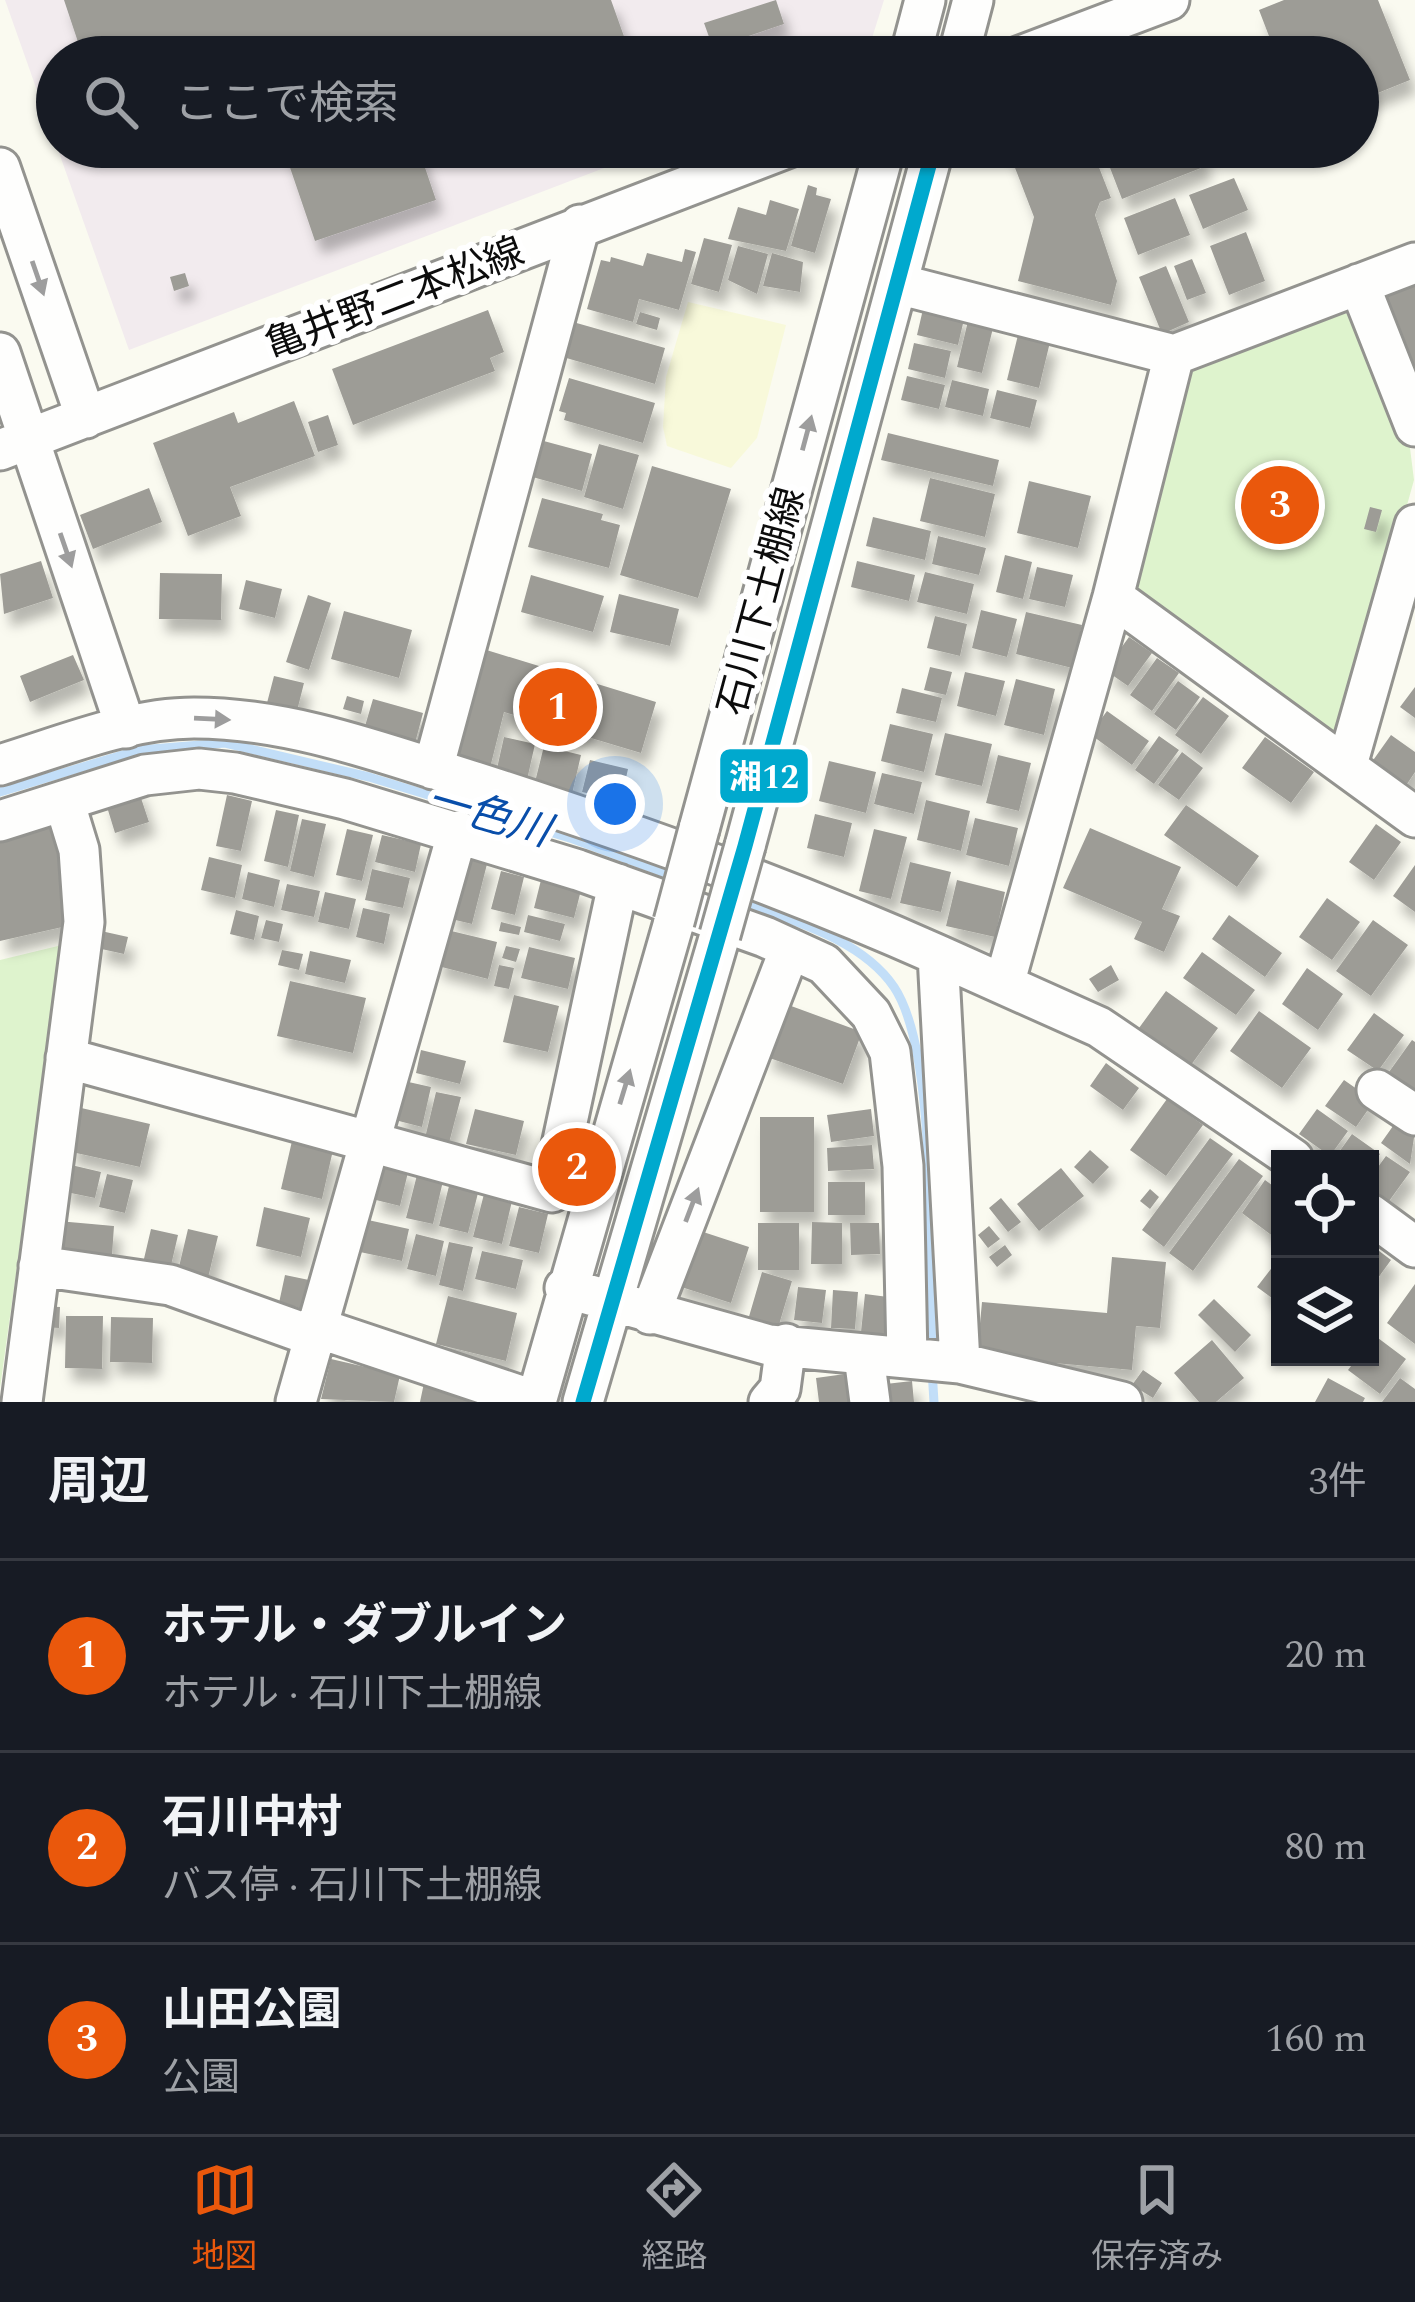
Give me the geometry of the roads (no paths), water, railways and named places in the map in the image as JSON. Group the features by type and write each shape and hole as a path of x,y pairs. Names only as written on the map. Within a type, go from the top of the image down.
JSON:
{"street":[{"path":"916,36 925,0"},
{"path":"964,36 974,0"},
{"path":"1074,36 1169,0"},
{"path":"0,168 86,418"},
{"name":"亀井野二本松線","path":"14,445 733,168"},
{"name":"石川下土棚線","path":"536,1401 674,922 879,168"},
{"name":"石川下土棚線","path":"583,1402 745,846 928,168"},
{"path":"434,769 580,225"},
{"path":"898,284 1174,355 1415,263"},
{"path":"1359,284 1415,426"},
{"path":"0,352 14,445 126,728"},
{"path":"1005,981 1113,597 1174,355"},
{"path":"1347,765 1415,525"},
{"path":"1113,597 1415,817"},
{"path":"0,765 126,728 190,718 259,723 434,769 759,880 1005,981 1136,1048 1280,1150"},
{"path":"0,821 145,775 199,769 271,781 458,831 618,884 824,964 872,1014 890,1052 931,1360"},
{"path":"22,1402 84,922 79,850 64,801"},
{"path":"296,1402 458,831"},
{"path":"66,1058 552,1192 618,884"},
{"path":"650,1314 790,949"},
{"path":"931,1360 938,956"},
{"path":"1377,1090 1415,1115"},
{"path":"39,1266 170,1285 536,1401"},
{"path":"565,1288 770,1346 931,1360 1122,1402"},
{"path":"769,1402 780,1389 785,1344"},
{"path":"785,1344 799,1402"},
{"path":"864,1356 870,1402"}],"waterway":[{"name":"一色川","path":"0,792 139,750 225,743 369,777 573,839 676,877"},
{"name":"一色川","path":"742,902 825,934 864,956 894,987 908,1018 925,1109 932,1353"},
{"name":"一色川","path":"932,1370 934,1402"}],"place":[{"name":"山田公園","path":"1280,505"},
{"name":"ホテル・ダブルイン","path":"558,707"},
{"name":"石川中村","path":"577,1167"}]}
